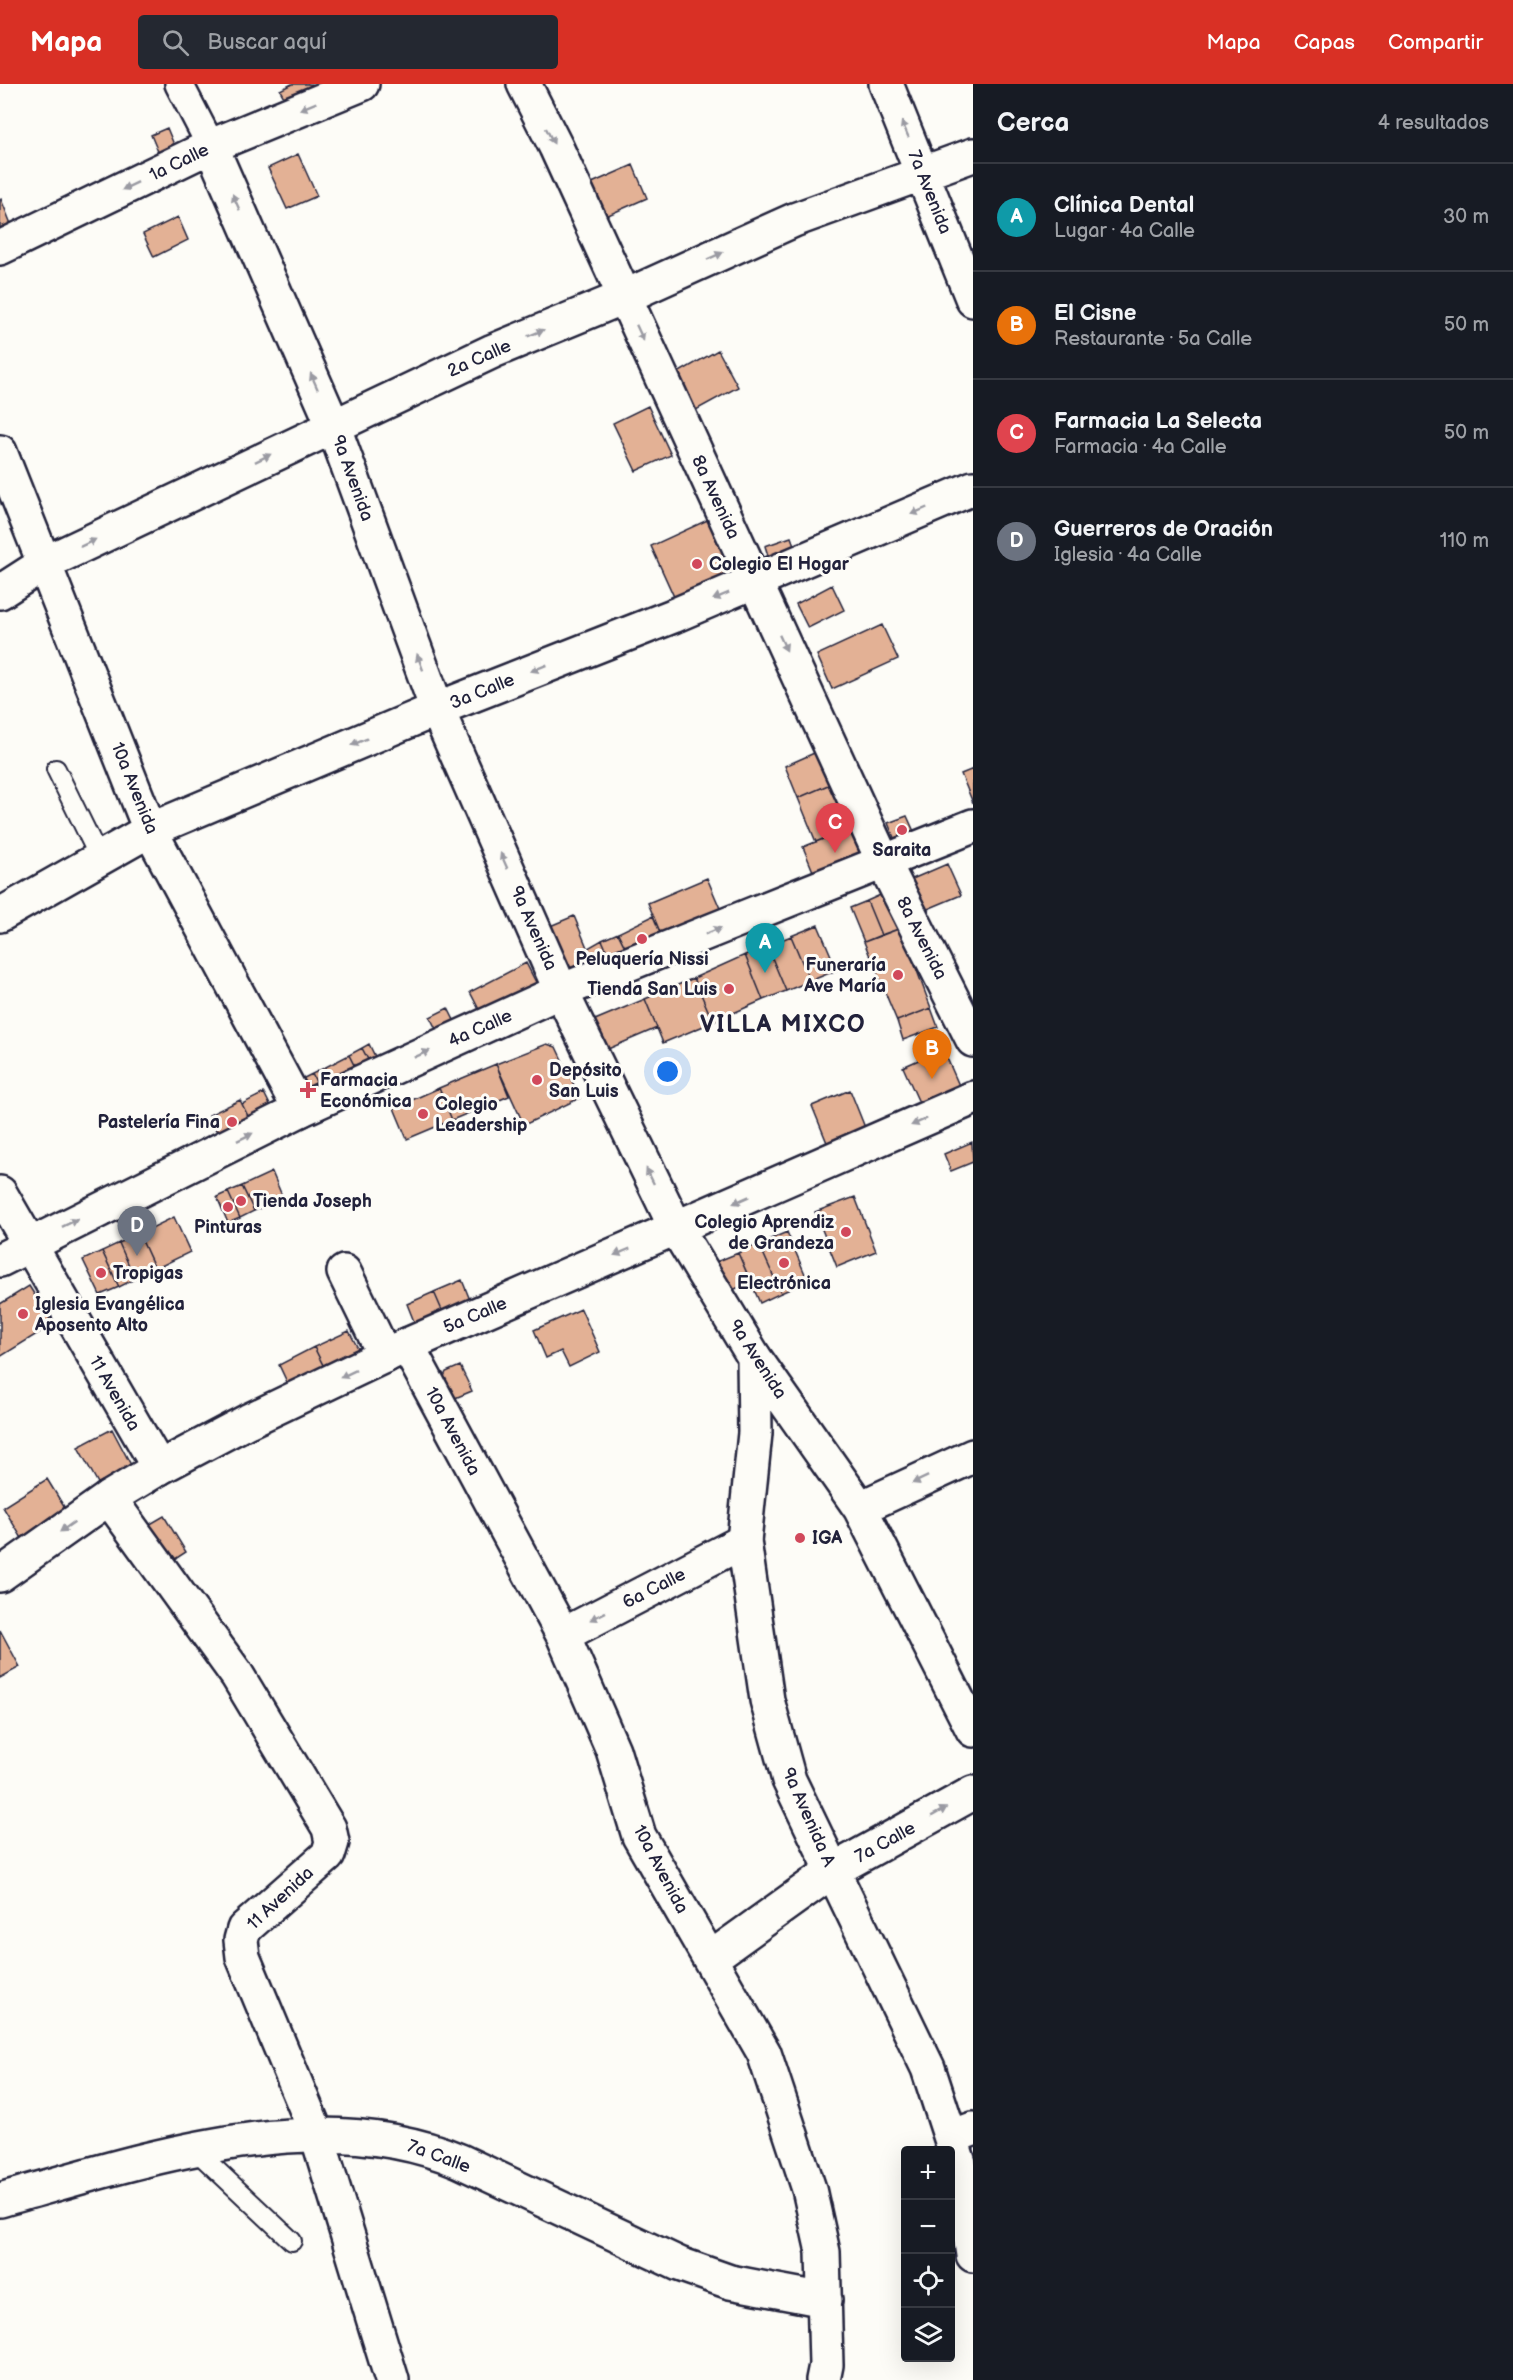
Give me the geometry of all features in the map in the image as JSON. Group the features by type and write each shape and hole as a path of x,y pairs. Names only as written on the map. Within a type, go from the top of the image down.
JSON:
{"street":[{"name":"9a Avenida","path":"179,84 212,146 333,425 437,709 561,991 676,1228 754,1357 860,1508 973,1730"},
{"name":"1a Calle","path":"0,248 212,146 362,84"},
{"name":"8a Avenida","path":"524,84 556,147 884,863 973,1040"},
{"name":"7a Avenida","path":"886,84 973,300"},
{"name":"2a Calle","path":"0,592 45,564 333,425 493,351 624,297 794,220 973,155"},
{"name":"10a Avenida","path":"0,452 150,831 300,1110"},
{"name":"3a Calle","path":"0,915 150,831 437,709 755,582 973,488"},
{"name":"4a Calle","path":"0,1260 29,1243 300,1110 561,991 973,826"},
{"name":"5a Calle","path":"0,1575 109,1498 159,1468 248,1421 396,1350 973,1098"},
{"name":"11 Avenida","path":"0,1192 159,1468"},
{"name":"10a Avenida","path":"344,1272 396,1350 563,1635 613,1750 639,1836 764,2053 809,2189 823,2252 826,2365 823,2380"},
{"name":"9a Avenida A","path":"754,1357 755,1433 744,1541 757,1641 770,1712 789,1780 928,2068 959,2163 973,2255"},
{"path":"860,1508 973,1456"},
{"name":"11 Avenida","path":"109,1498 237,1675 329,1828 332,1842 328,1855 244,1929 241,1940 250,1973 316,2135 392,2380"},
{"name":"6a Calle","path":"563,1635 744,1541"},
{"name":"7a Calle","path":"711,1958 832,1871 973,1793"},
{"name":"7a Calle","path":"0,2200 193,2148 316,2135 400,2142 432,2149 680,2264 730,2282 825,2300"}],"lane":[{"path":"56,769 100,859"},
{"path":"193,2148 292,2241"}],"building":[{"path":"292,84 312,84 319,101 292,112 280,90"},
{"path":"167,128 180,159 164,166 151,135"},
{"path":"298,154 317,196 287,209 268,168"},
{"path":"633,165 647,198 606,216 592,183"},
{"path":"0,200 17,239 0,245"},
{"path":"178,217 188,240 154,257 143,234"},
{"path":"718,350 738,387 696,410 676,374"},
{"path":"648,406 671,455 636,471 613,423"},
{"name":"Colegio El Hogar","path":"714,517 743,582 680,610 651,546"},
{"path":"791,537 800,561 770,562 765,546"},
{"path":"832,585 844,610 808,628 796,604"},
{"path":"882,625 898,659 832,689 817,655"},
{"path":"821,750 835,782 798,798 785,766"},
{"path":"973,769 973,803 961,774"},
{"path":"835,782 853,827 816,842 798,798"},
{"name":"Saraita","path":"907,816 916,836 897,845 888,823"},
{"path":"853,827 867,860 817,881 803,847"},
{"path":"947,864 961,895 923,911 910,880"},
{"path":"707,878 725,920 665,944 648,903"},
{"path":"887,892 901,928 881,935 867,901"},
{"path":"867,901 881,935 864,942 850,908"},
{"path":"574,916 598,974 567,987 543,929"},
{"name":"Peluquería Nissi","path":"653,916 665,944 631,959 618,933"},
{"path":"818,925 837,970 810,981 791,936"},
{"name":"Funeraría Ave María","path":"901,928 931,1008 897,1021 864,942"},
{"path":"618,933 631,959 614,967 602,940"},
{"path":"791,936 810,981 786,991 767,946"},
{"path":"602,940 614,967 598,974 588,948"},
{"path":"767,946 786,991 763,1000 745,955"},
{"name":"Tienda San Luis","path":"745,955 763,1000 713,1022 694,978"},
{"path":"526,963 541,992 485,1021 470,992"},
{"path":"694,978 713,1022 663,1043 645,999"},
{"path":"645,999 657,1028 608,1049 595,1020"},
{"path":"448,1008 460,1032 442,1041 430,1017"},
{"path":"931,1008 938,1027 903,1040 897,1021"},
{"path":"369,1044 381,1069 375,1073 362,1048"},
{"name":"Depósito San Luis","path":"547,1044 556,1047 580,1098 524,1125 496,1064"},
{"path":"362,1048 375,1073 361,1079 349,1055"},
{"path":"943,1049 961,1090 926,1118 903,1067"},
{"path":"349,1055 361,1079 324,1097 312,1074"},
{"path":"496,1064 509,1096 452,1120 439,1088"},
{"path":"312,1074 324,1097 292,1084"},
{"name":"Colegio Leadership","path":"439,1088 452,1120 407,1139 394,1108"},
{"path":"850,1090 868,1135 830,1150 812,1106"},
{"path":"264,1093 277,1119 255,1130 242,1104"},
{"name":"Pastelería Fina","path":"240,1100 255,1130 223,1145 209,1115"},
{"path":"972,1142 973,1162 951,1171 944,1154"},
{"path":"272,1172 283,1198 254,1211 242,1186"},
{"name":"Tienda Joseph","path":"242,1186 254,1211 240,1218 228,1192"},
{"name":"Pinturas","path":"228,1192 240,1218 228,1223 217,1197"},
{"name":"Colegio Aprendiz de Grandeza","path":"855,1197 876,1251 837,1267 815,1212"},
{"path":"174,1217 190,1252 155,1269 139,1234"},
{"name":"Electrónica","path":"787,1232 808,1281 781,1293 759,1244"},
{"path":"139,1234 155,1269 135,1279 119,1243"},
{"path":"119,1243 135,1279 119,1287 102,1251"},
{"path":"759,1244 781,1293 760,1303 738,1253"},
{"name":"Tropigas","path":"102,1251 119,1287 100,1295 83,1260"},
{"path":"738,1253 751,1282 728,1292 716,1262"},
{"path":"462,1280 474,1310 447,1322 434,1292"},
{"name":"Iglesia Evangélica Aposento Alto","path":"29,1286 53,1324 0,1357 0,1304"},
{"path":"434,1292 447,1322 419,1334 407,1304"},
{"path":"581,1309 600,1352 569,1367 561,1351 546,1358 534,1330"},
{"path":"349,1331 366,1364 331,1381 314,1347"},
{"path":"314,1347 331,1381 295,1399 279,1365"},
{"path":"460,1366 472,1391 448,1401 441,1384 446,1372"},
{"path":"112,1429 132,1467 99,1485 78,1447"},
{"path":"47,1479 71,1518 26,1545 3,1507"},
{"path":"164,1516 186,1552 163,1567 140,1530"},
{"path":"0,1630 20,1667 0,1678"}],"place":[{"name":"Colegio El Hogar","path":"697,564"},
{"name":"Saraita","path":"902,830"},
{"name":"Farmacia La Selecta","path":"835,853"},
{"name":"Peluquería Nissi","path":"642,939"},
{"name":"Clínica Dental","path":"765,973"},
{"name":"Funeraría Ave María","path":"898,975"},
{"name":"Tienda San Luis","path":"729,989"},
{"name":"El Cisne","path":"932,1079"},
{"name":"Depósito San Luis","path":"537,1080"},
{"name":"Farmacia Económica","path":"308,1090"},
{"name":"Colegio Leadership","path":"423,1114"},
{"name":"Pastelería Fina","path":"232,1122"},
{"name":"Tienda Joseph","path":"241,1201"},
{"name":"Pinturas","path":"228,1207"},
{"name":"Colegio Aprendiz de Grandeza","path":"846,1232"},
{"name":"Guerreros de Oración","path":"137,1256"},
{"name":"Electrónica","path":"784,1263"},
{"name":"Tropigas","path":"101,1273"},
{"name":"Iglesia Evangélica Aposento Alto","path":"23,1314"},
{"name":"IGA","path":"800,1538"}],"district":[{"name":"VILLA MIXCO","path":"783,1024"}]}
